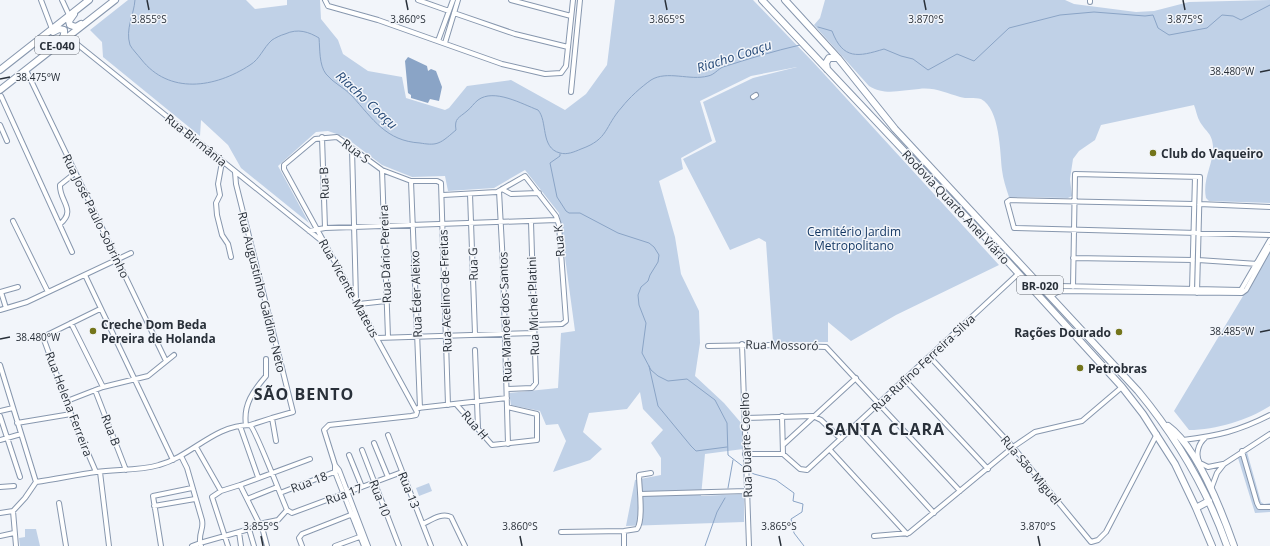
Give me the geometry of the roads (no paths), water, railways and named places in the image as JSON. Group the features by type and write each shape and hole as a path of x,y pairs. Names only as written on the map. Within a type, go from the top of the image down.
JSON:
{"highway":[{"name":"CE-040","path":"0,70 89,0"},
{"name":"CE-040","path":"1,93 26,70 115,0"},
{"name":"Rodovia Quarto Anel Viário","path":"762,0 1045,302 1122,387 1157,434 1175,464 1212,546"},
{"name":"Rodovia Quarto Anel Viário","path":"785,0 838,58 895,129 1049,294 1138,391 1164,422 1190,463 1209,501 1227,546"},
{"path":"77,9 70,19 70,25 76,27 86,22"},
{"path":"46,34 59,29 64,30 64,35 56,46"},
{"path":"827,69 826,63 829,58 838,58"},
{"path":"1045,302 1049,294"},
{"path":"1081,342 1087,336"},
{"path":"1164,422 1182,440 1210,489 1234,546"},
{"path":"1196,508 1209,501"}],"street":[{"path":"41,0 52,29"},
{"path":"62,0 69,15"},
{"path":"418,0 449,11"},
{"path":"438,41 453,0"},
{"path":"445,44 458,0"},
{"path":"511,0 571,16"},
{"path":"325,1 331,7 378,20 469,53 522,69 551,75 563,71 566,66 573,0"},
{"path":"571,92 580,0"},
{"path":"454,14 516,34 568,47"},
{"name":"Rua Birmânia","path":"68,36 222,162 325,243"},
{"name":"Rua José Paulo Sobrinho","path":"26,70 166,361"},
{"path":"1,93 72,252"},
{"path":"0,125 7,141"},
{"name":"Rua S","path":"322,137 337,137 382,170 411,181 437,181"},
{"name":"Rua Vicente Mateus","path":"322,137 315,139 283,168 377,338 418,408"},
{"name":"Rua B","path":"322,137 325,228"},
{"path":"352,149 358,302 386,301"},
{"path":"222,162 218,184 220,195 216,203 216,209 221,232 228,244 231,257"},
{"name":"Rua Dário Pereira","path":"382,170 388,337"},
{"name":"Rua Augustinho Galdino Neto","path":"235,172 237,190 293,412 272,418"},
{"path":"60,224 66,218 67,212 60,185 75,173"},
{"path":"1073,287 1075,174 1200,177 1198,260 1194,291"},
{"name":"Rua K","path":"500,190 522,176 526,177 558,220 566,320 562,324 534,325"},
{"path":"1194,291 1193,232 1195,177"},
{"name":"Rua Éder Aleixo","path":"411,181 418,336 418,408"},
{"name":"Rua Acelino de Freitas","path":"437,181 442,184 443,195 442,224 448,404"},
{"path":"443,195 470,194 500,190 511,194 539,193"},
{"name":"Rua Manoel dos Santos","path":"500,190 508,444"},
{"name":"Rua G","path":"470,194 475,334"},
{"path":"1194,204 1010,200 1007,202 1014,228 1270,235"},
{"path":"1199,204 1270,207"},
{"path":"310,231 325,228 558,220"},
{"path":"14,221 48,292"},
{"name":"Rua Michel Platini","path":"507,389 532,388 536,383 531,222"},
{"path":"1049,294 1059,291 1131,290 1242,293 1246,290 1270,240"},
{"path":"1259,264 1270,247"},
{"path":"0,310 24,303 131,253"},
{"path":"1073,258 1193,260"},
{"path":"1198,260 1259,264"},
{"name":"Rua Rufino Ferreira Silva","path":"783,454 803,470 807,470 1018,274"},
{"path":"84,276 173,460"},
{"path":"6,308 0,292 18,287"},
{"path":"1049,294 1057,287 1131,290"},
{"path":"100,309 71,323 103,387"},
{"name":"Rua Helena Ferreira","path":"71,323 43,337 67,401 70,414 98,472 109,546"},
{"path":"377,338 534,333"},
{"name":"Rua Mossoró","path":"708,346 742,344 825,346 880,403 960,491"},
{"name":"Rua Duarte Coelho","path":"742,344 749,546"},
{"path":"475,350 478,428"},
{"path":"67,401 103,387 148,376 174,355"},
{"name":"Rua São Miguel","path":"930,357 1013,447 1088,540 1095,542 1106,532 1157,434"},
{"name":"Rua Augustinho Galdino Neto","path":"248,425 245,418 247,403 266,376 266,359"},
{"path":"0,364 2,377 36,482"},
{"path":"783,445 856,378"},
{"path":"905,380 988,469"},
{"path":"874,536 907,534 1013,447 1041,430 1082,421 1122,387"},
{"name":"Rua B","path":"95,390 126,470"},
{"path":"364,546 362,536 324,433 327,426 414,415 418,408 507,398"},
{"name":"Rua H","path":"456,404 491,444 495,446 508,444"},
{"path":"507,407 534,412 537,414 538,439 536,441 508,444"},
{"path":"0,411 13,408"},
{"path":"17,423 70,414"},
{"path":"1182,440 1205,438 1233,432 1270,415"},
{"path":"0,416 20,477"},
{"path":"745,454 783,454 782,416"},
{"path":"745,418 814,416 821,420 841,439"},
{"path":"0,513 13,511 25,498 36,482 98,472 154,467 181,456 210,436 240,426 272,418 276,441"},
{"path":"192,546 278,520 287,510 270,472 255,432 248,425"},
{"path":"240,426 258,477"},
{"path":"855,426 934,513"},
{"path":"0,440 21,434"},
{"name":"Rua 13","path":"388,434 431,546"},
{"path":"1210,489 1217,473 1224,464 1270,434"},
{"path":"1205,438 1202,441 1198,451 1200,463 1208,467 1224,464"},
{"path":"374,443 388,477"},
{"path":"196,447 222,492"},
{"name":"Rua 10","path":"362,450 399,546"},
{"path":"830,450 907,534"},
{"path":"1242,451 1257,503 1259,507 1270,508"},
{"path":"349,455 362,488"},
{"path":"181,456 187,468 203,524 199,532 200,544"},
{"path":"228,546 212,497 270,472 310,459"},
{"name":"Rua 18","path":"280,493 337,471"},
{"name":"Rua 17","path":"287,510 292,513 402,472"},
{"path":"561,532 636,530 639,526 640,475 651,473"},
{"path":"240,485 260,525 267,546"},
{"path":"0,487 14,486"},
{"path":"247,499 277,487"},
{"path":"161,546 154,506 154,495 192,488"},
{"path":"640,494 747,491"},
{"path":"154,506 195,500"},
{"path":"59,503 66,546"},
{"path":"13,511 16,546"},
{"path":"302,546 299,538 302,534 354,514"},
{"path":"423,524 439,516 451,517 465,546"},
{"path":"249,529 254,546"},
{"path":"624,531 624,546"},
{"path":"239,532 241,546"},
{"path":"0,536 14,533"},
{"path":"335,546 362,536"},
{"path":"362,536 368,546"}],"waterway":[{"name":"Riacho Coaçu","path":"135,0 129,28 130,45 152,71 165,78 179,83 193,84 208,83 222,79 253,63 273,39 290,32 299,31 319,38 320,57 326,74 335,83 349,93 381,127 398,138 425,144 438,143 456,130 456,121 478,100 485,97 500,96 538,110 541,115 545,134 550,146 554,150 563,154 576,151 590,145 602,137 616,114 635,93 657,77 708,76 723,67 800,45"},
{"name":"Riacho Coaçu","path":"818,27 832,31 836,40 846,52 852,54 866,54 884,49 913,59 928,70 957,54 974,61 1009,28 1060,15 1094,12 1145,16 1153,15 1158,28 1169,35 1207,28 1222,15 1233,16 1241,20 1270,5"},
{"path":"560,154 560,156 550,163 557,197 566,211 569,213 580,213 618,233 649,243 654,247 659,255 658,262 648,281 641,287 638,295 639,305 646,323 642,353 651,370 658,376 668,381 687,379 715,400 727,423 728,455 745,468"},
{"path":"649,366 658,406 691,446 696,451 727,447"},
{"path":"728,488 733,460"},
{"path":"747,470 754,474 776,480 794,493 793,501 803,504 802,512 791,519 794,533 804,546"},
{"path":"705,546 717,512 725,498"}],"place":[{"name":"Club do Vaqueiro","path":"1153,153"},
{"name":"Creche Dom Beda Pereira de Holanda","path":"93,331"},
{"name":"Rações Dourado","path":"1119,332"},
{"name":"Petrobras","path":"1080,368"}],"district":[{"name":"SÃO BENTO","path":"304,394"},
{"name":"SANTA CLARA","path":"885,429"}],"park label":[{"name":"Cemitério Jardim Metropolitano","path":"854,238"}]}
